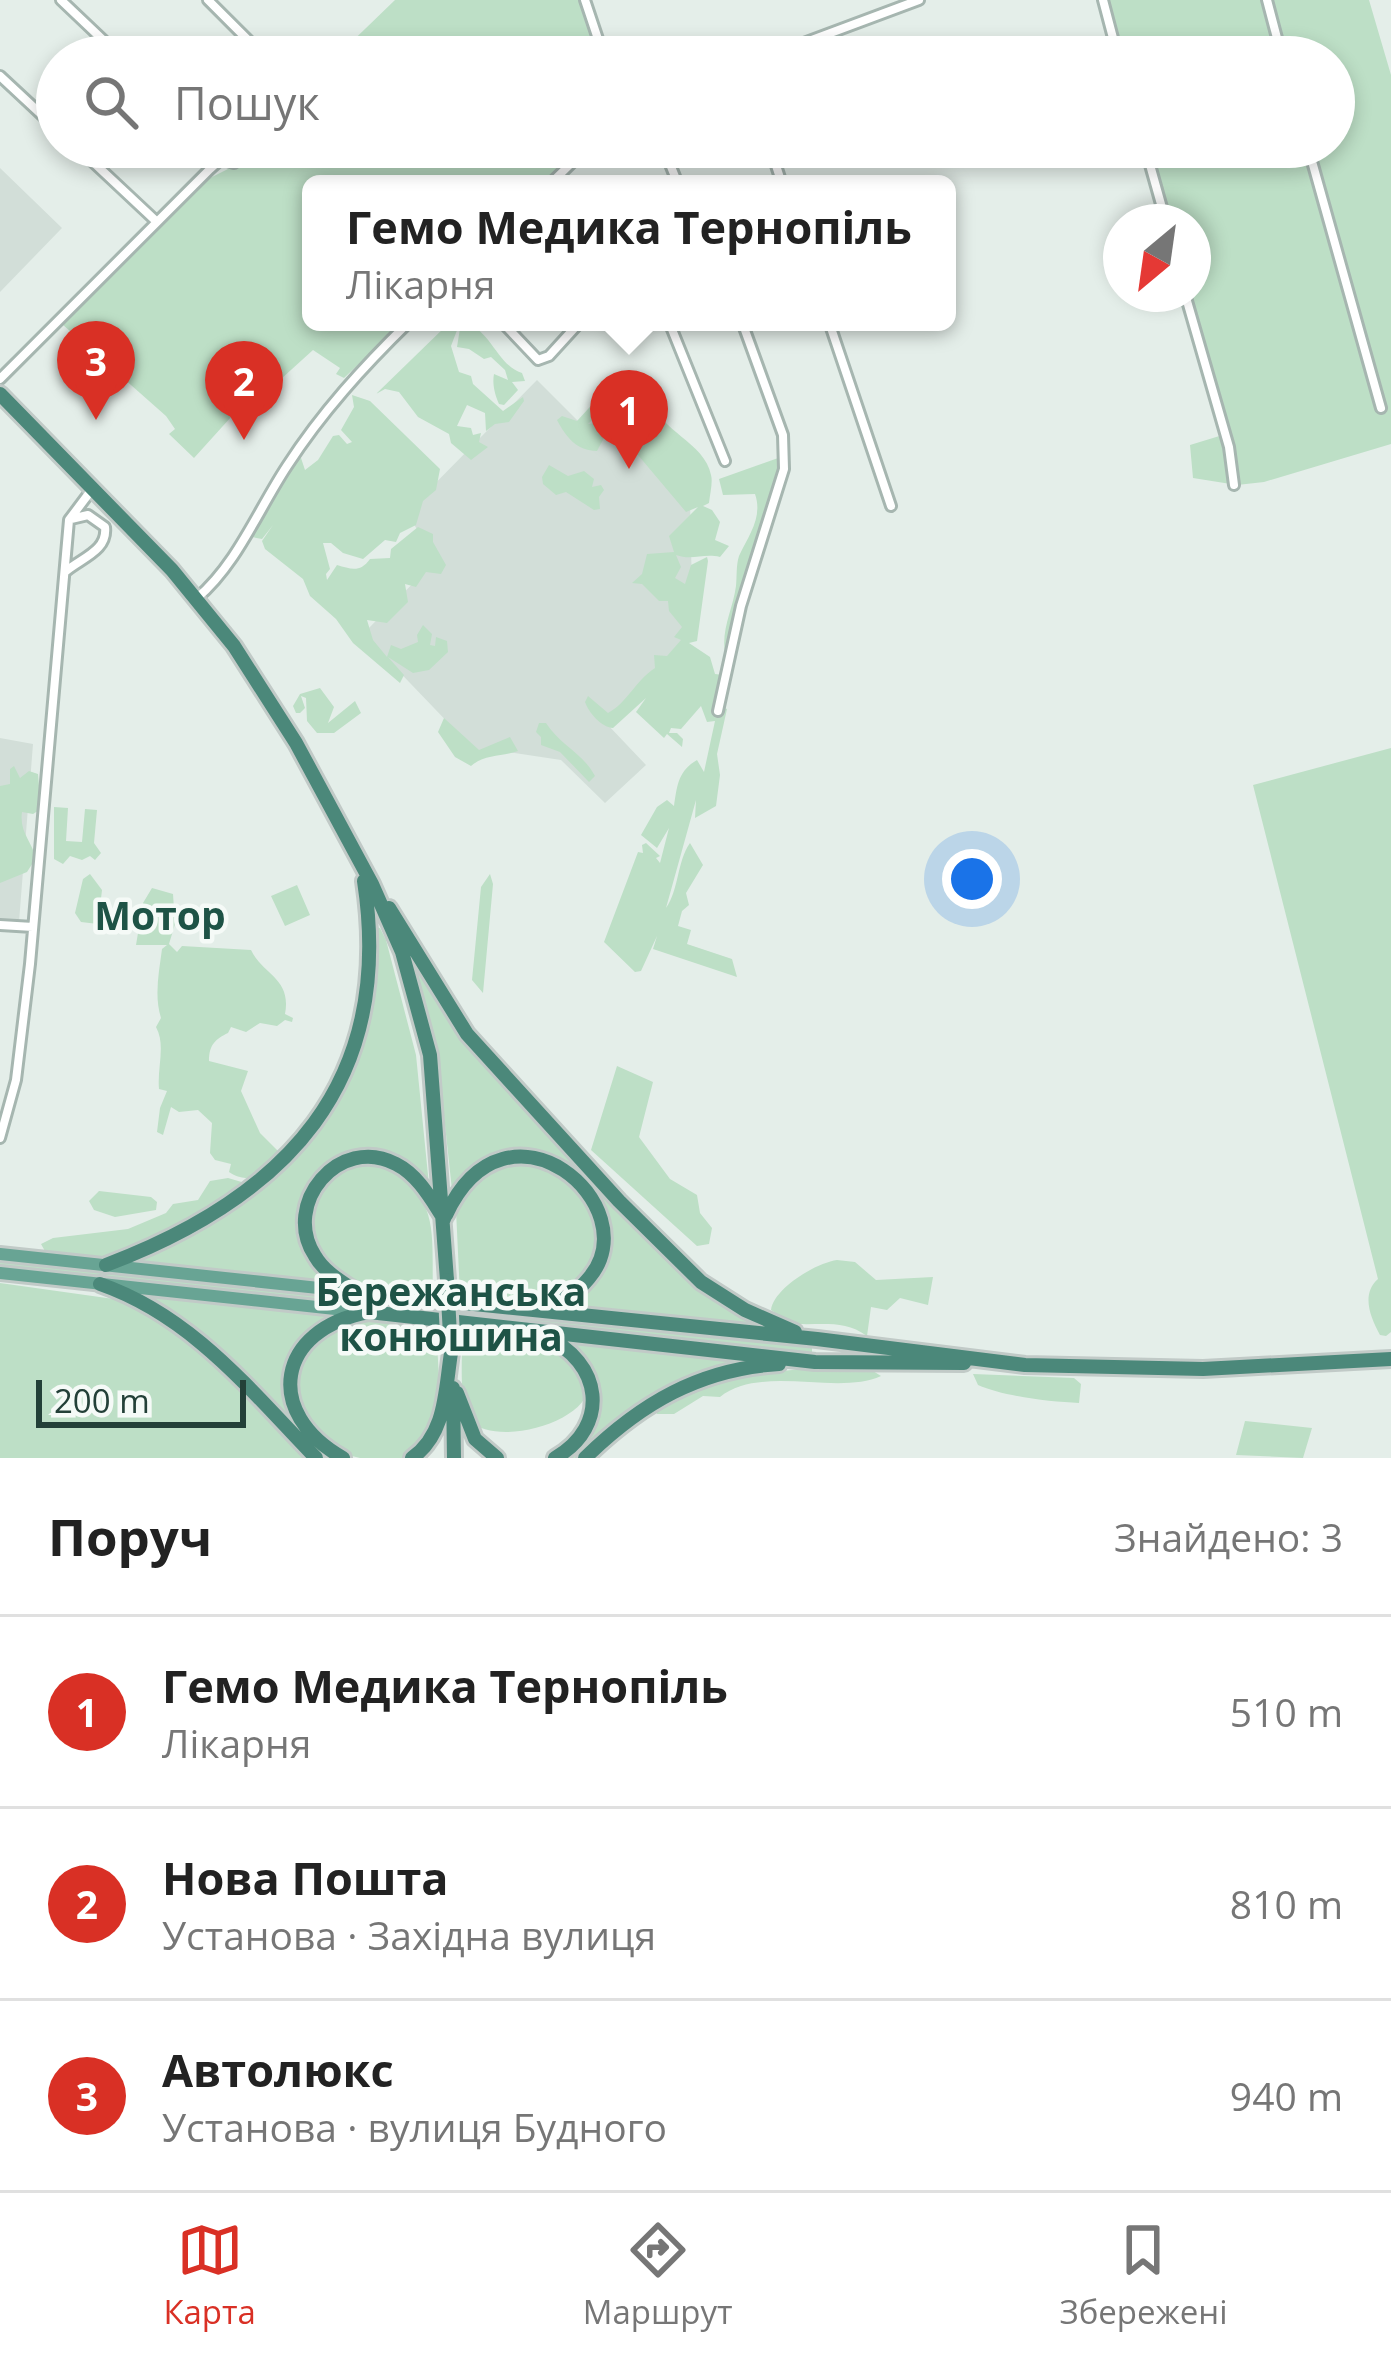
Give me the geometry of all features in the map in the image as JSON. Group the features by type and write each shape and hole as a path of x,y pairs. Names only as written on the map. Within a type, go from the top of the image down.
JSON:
{"highway":[{"path":"0,394 197,598 275,708 372,884 467,1034 517,1092 664,1248 722,1297 762,1320 817,1339"},
{"path":"106,1265 179,1235 235,1202 298,1141 339,1087 352,1057 368,989 370,921 361,864"},
{"path":"372,884 402,952 430,1055 448,1280 454,1458"},
{"path":"444,1219 457,1191 488,1162 504,1156 540,1158 573,1180 599,1209 607,1237 604,1252 576,1292 526,1309"},
{"path":"444,1219 416,1179 392,1162 355,1158 322,1176 305,1209 308,1244 322,1265 357,1292 817,1339 973,1361 1095,1369 1208,1369 1391,1359"},
{"path":"100,1283 164,1313 200,1338 316,1458"},
{"path":"343,1458 314,1438 296,1410 292,1367 303,1343 325,1325 369,1312 815,1362 948,1366 973,1361"},
{"path":"523,1330 572,1352 590,1380 589,1421 576,1443 555,1458"},
{"path":"815,1362 817,1339"},
{"path":"412,1458 427,1446 441,1422 451,1353"},
{"path":"585,1458 636,1412 697,1380 746,1367 815,1362"},
{"path":"452,1379 475,1439 497,1458"}],"main road":[{"path":"0,1254 357,1292"},
{"path":"0,1273 369,1312"}],"street":[{"path":"61,0 99,36"},
{"path":"208,0 245,36"},
{"path":"585,0 597,36"},
{"path":"822,36 919,0"},
{"path":"1103,0 1112,36"},
{"path":"1267,0 1276,36"},
{"path":"0,76 36,109"},
{"path":"99,168 157,222"},
{"path":"0,379 212,168"},
{"path":"1151,168 1161,204"},
{"path":"1314,168 1381,408"},
{"path":"1190,312 1229,447 1234,485"},
{"path":"197,598 220,576 314,426 400,331"},
{"path":"511,331 538,360 549,356 572,331"},
{"path":"673,331 725,461"},
{"path":"718,711 746,588 784,470 783,436 745,331"},
{"path":"832,331 891,506"},
{"path":"0,1138 16,1080 69,520 93,488"},
{"path":"64,573 100,547 106,535 105,527 88,514 69,520"},
{"path":"0,925 33,927"}],"shaded area":[{"path":"0,168 62,228 0,292"},
{"path":"537,380 580,423 601,405 690,500 692,592 687,636 607,724 646,765 605,803 561,760 501,751 481,757 363,634 435,561 407,512"},
{"path":"0,738 33,744 19,922 0,921"}],"green space":[{"path":"395,0 580,0 592,36 358,36"},
{"path":"1101,0 1369,0 1391,75 1391,444 1264,482 1237,485 1193,478 1190,445 1226,434 1191,312 1211,312 1211,204 1160,204 1150,168 1355,168 1355,36 1112,36"},
{"path":"230,168 559,168 552,175 302,175 302,331 394,331 344,378 336,374 340,368 313,350 248,409 241,406 194,458 169,434 175,429 166,416 62,324 210,178"},
{"path":"441,331 457,331 451,346 459,372 471,376 473,384 503,411 523,397 524,401 509,422 486,431 485,413 467,405 457,426 471,428 473,435 481,433 479,442 488,447 471,460 451,443 449,434 418,417 399,392 385,389 376,394"},
{"path":"460,331 480,331 525,381 512,382 518,390 504,405 499,404 493,378 494,374 508,380 505,370 491,357 484,359 457,347"},
{"path":"609,386 623,386 623,396 617,405 632,426 625,429 602,411 588,424 604,422 615,428 597,451 578,446 557,420 562,416 577,421"},
{"path":"352,395 370,401 440,469 436,490 423,501 416,525 400,533 396,542 385,540 363,559 323,543 330,569 327,580 337,565 355,569 370,559 390,558 391,549 418,527 433,534 446,565 441,574 426,572 416,587 405,584 408,602 387,623 367,620 373,640 387,657 391,645 401,649 418,642 423,625 432,634 430,645 435,646 436,637 447,641 448,652 429,670 413,673 388,657 404,675 400,683 353,643 336,619 310,596 303,579 265,549 262,541 273,525 262,539 252,537 254,520 292,463 301,458 305,470 318,460 333,436 352,442 341,430 354,407"},
{"path":"641,397 653,400 663,420 707,464 712,485 709,503 703,506 720,522 715,540 729,546 720,557 676,555 681,567 675,578 685,584 691,565 707,557 697,641 689,643 710,657 715,674 723,675 722,707 727,709 717,754 716,806 695,818 696,800 666,908 690,843 703,865 686,893 689,905 678,926 691,930 687,944 732,959 737,977 653,949 657,936 641,971 635,972 604,942 638,852 643,853 646,843 660,856 656,858 660,863 669,828 657,848 641,835 657,807 667,800 674,806 686,769 697,760 704,772 715,721 707,722 701,706 681,729 671,728 669,733 683,739 682,747 667,734 664,738 636,712 646,698 613,728 596,719 585,702 588,696 608,713 655,668 654,655 667,656 681,640 674,637 682,627 669,611 668,601 659,601 642,584 632,583 642,574 647,554 674,552 669,536 698,507 686,512 627,442 625,438 645,417"},
{"path":"781,457 725,653 738,560 754,526 757,502 755,494 723,495 719,479"},
{"path":"549,465 568,476 584,471 594,479 592,487 601,485 600,509 566,492 556,495 543,484"},
{"path":"320,688 334,707 328,723 355,701 361,713 334,733 317,733 307,721 306,698 301,696 305,708 300,713 293,706 300,694"},
{"path":"444,718 479,750 510,737 518,751 471,766 455,757 438,732"},
{"path":"539,723 546,723 584,761 595,776 589,782 560,752 541,745 536,732"},
{"path":"1391,748 1391,1332 1386,1336 1380,1335 1370,1313 1370,1292 1378,1279 1253,785"},
{"path":"14,766 20,778 29,771 38,774 41,809 33,814 22,812 24,831 36,858 27,872 0,883 0,786 10,784"},
{"path":"54,807 68,808 66,841 82,842 85,809 97,810 94,843 101,853 95,860 70,856 63,864 54,859"},
{"path":"90,874 102,890 98,924 81,922 75,913 83,879"},
{"path":"490,874 483,993 472,980 481,887"},
{"path":"297,885 310,915 285,926 271,896"},
{"path":"152,888 173,894 175,924 169,944 177,952 182,946 251,950 280,984 285,1014 293,1018 277,1026 260,1023 246,1032 231,1027 209,1055 209,1061 248,1071 241,1091 260,1133 279,1152 252,1177 229,1172 231,1164 215,1160 210,1153 212,1123 198,1110 179,1112 171,1107 163,1135 157,1132 167,1091 159,1089 161,1049 156,1027 161,1018 157,993 162,949 167,945 136,945 143,903"},
{"path":"375,927 386,940 416,1055 429,1185 405,1165 338,1160 300,1225 339,1284 122,1261 177,1242 233,1209 279,1170 348,1076 373,988"},
{"path":"411,955 480,1059 568,1155 648,1238 769,1329 559,1308 602,1264 611,1237 608,1222 586,1195 542,1161 521,1152 488,1160 452,1190 436,1041"},
{"path":"617,1066 653,1082 639,1137 670,1179 697,1195 700,1213 712,1228 709,1244 697,1246 591,1150"},
{"path":"520,1158 572,1186 594,1220 603,1237 586,1280 546,1302 460,1295 456,1210 468,1184"},
{"path":"384,1163 416,1191 430,1220 433,1295 363,1284 338,1270 310,1240 314,1195 349,1164"},
{"path":"228,1178 245,1183 233,1202 105,1260 46,1253 41,1244 53,1238 128,1229 166,1213 173,1204 198,1200 210,1181"},
{"path":"99,1191 151,1197 157,1202 156,1210 115,1217 94,1210 89,1201"},
{"path":"0,1258 434,1304 435,1316 0,1270"},
{"path":"837,1260 855,1262 876,1280 933,1277 928,1305 900,1298 887,1310 871,1307 867,1336 842,1325 794,1324 771,1310 780,1293 797,1278"},
{"path":"0,1283 128,1301 209,1356 309,1458 0,1458"},
{"path":"145,1295 335,1315 301,1344 293,1400 341,1458 323,1458"},
{"path":"461,1306 812,1345 812,1355 461,1319"},
{"path":"365,1321 436,1327 439,1377 433,1428 406,1458 360,1458 336,1448 317,1432 304,1411 301,1365 313,1344 334,1329"},
{"path":"462,1329 544,1342 577,1362 589,1381 584,1400 567,1415 515,1432 489,1430 469,1421 462,1388"},
{"path":"559,1339 761,1362 711,1373 582,1458 563,1458 596,1406"},
{"path":"812,1368 873,1371 881,1376 843,1383 756,1383 720,1397 703,1396 674,1414 657,1414 654,1409 723,1377"},
{"path":"973,1374 1074,1378 1081,1384 1079,1403 1000,1392 978,1385"},
{"path":"1245,1421 1312,1428 1303,1458 1236,1455"}],"place":[{"name":"Автолюкс","path":"96,420"},
{"name":"Нова Пошта","path":"244,440"},
{"name":"Гемо Медика Тернопіль","path":"629,469"}],"district":[{"name":"Мотор","path":"160,914"},
{"name":"Бережанська конюшина","path":"451,1312"}]}
